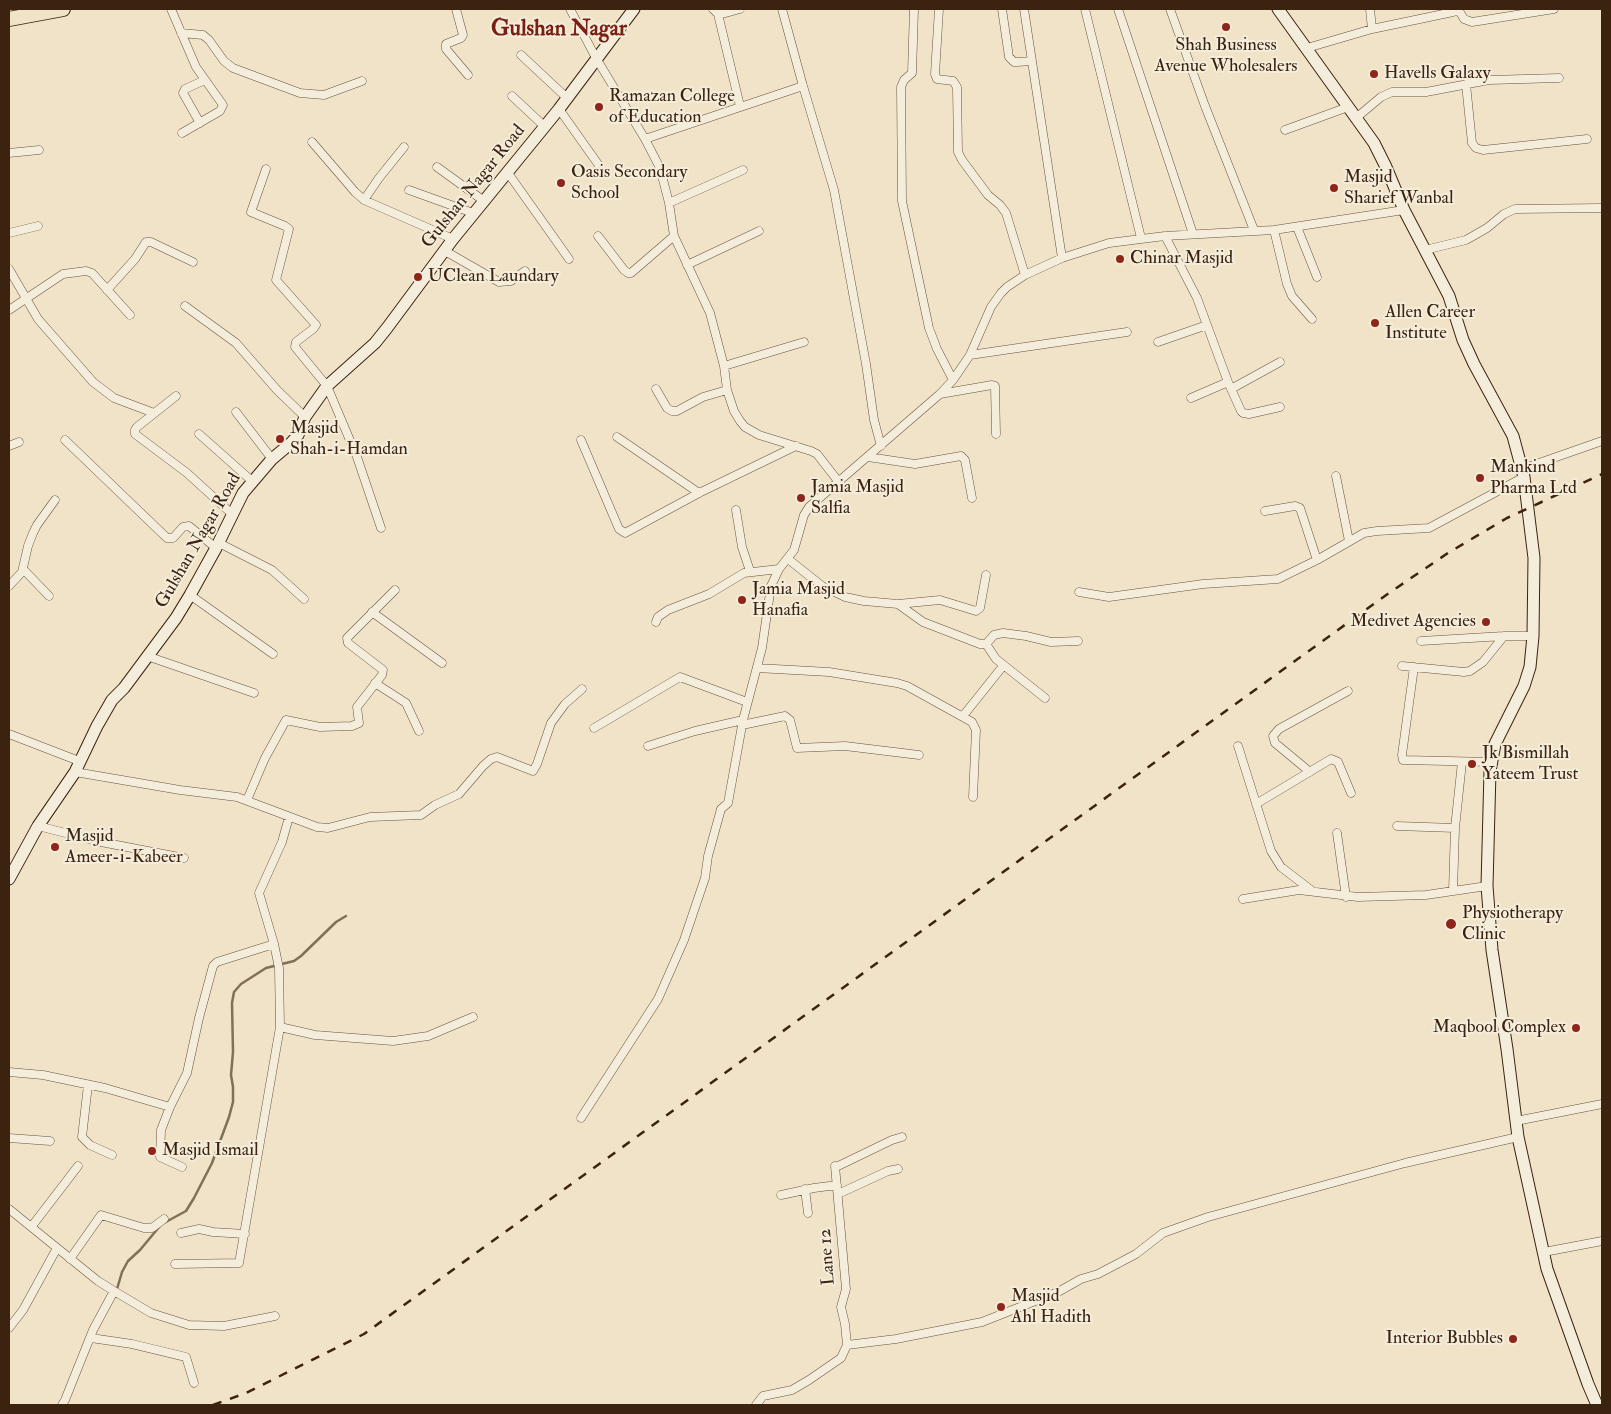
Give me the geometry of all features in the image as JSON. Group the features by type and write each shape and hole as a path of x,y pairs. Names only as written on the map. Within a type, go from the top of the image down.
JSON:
{"highway":[{"path":"9,19 63,9"}],"main road":[{"name":"Gulshan Nagar Road","path":"9,879 38,826 77,766 112,700 124,688 176,618 190,595 243,493 272,459 298,435 305,417 327,386 375,343 473,213 559,109 634,9"},
{"path":"1278,9 1374,143 1404,210 1449,296 1463,340 1474,364 1513,436 1523,473 1534,558 1533,636 1530,667 1524,686 1495,744 1492,762 1486,886 1492,950 1518,1137 1544,1252 1554,1286 1597,1405"}],"street":[{"path":"171,9 196,67 223,105 220,110 182,133"},
{"path":"456,9 463,35 462,38 446,44 446,49 468,75"},
{"path":"570,9 596,58 645,139 660,168 669,203 674,236 710,313 724,366 727,390 734,411 745,427 759,435 817,454 838,481"},
{"path":"715,11 722,14 740,9"},
{"path":"782,9 834,190 866,364 874,420 881,446"},
{"path":"914,9 912,73 904,80 901,87 902,200 929,328 937,349 953,380"},
{"path":"939,9 935,74 937,79 953,82 957,87 958,152 988,195 1006,213 1024,275"},
{"path":"1002,9 1009,57 1014,62 1032,61"},
{"path":"1024,9 1062,258"},
{"path":"1085,9 1140,238"},
{"path":"1118,9 1193,234"},
{"path":"1170,9 1205,106 1254,230"},
{"path":"1370,9 1372,29"},
{"path":"1306,48 1372,29 1453,12 1458,9 1464,19 1472,22 1554,9"},
{"path":"715,11 740,106"},
{"path":"181,33 203,35 233,68 300,93 324,95 362,81"},
{"path":"521,55 566,98"},
{"path":"1356,118 1386,94 1426,92 1489,80 1559,78"},
{"path":"200,123 182,93 185,89 205,80"},
{"path":"1466,84 1472,143 1476,148 1483,150 1587,139"},
{"path":"645,139 803,86"},
{"path":"512,96 544,126"},
{"path":"1285,130 1348,107"},
{"path":"559,109 598,164"},
{"path":"312,142 364,200 453,239"},
{"path":"364,200 404,147"},
{"path":"9,153 39,150"},
{"path":"437,167 484,201"},
{"path":"266,169 251,212 288,229 276,280 315,323 315,328 298,341 295,347 327,386 357,457 381,528"},
{"path":"669,203 743,170"},
{"path":"508,172 569,258"},
{"path":"408,190 473,213"},
{"path":"1425,250 1466,240 1487,228 1504,214 1515,209 1602,208"},
{"path":"580,1118 658,999 684,940 705,878 708,856 721,809 728,803 742,722 764,637 769,593 779,568 788,559 796,544 801,521 806,510 940,394 953,380 970,355 994,302 1007,287 1024,275 1062,258 1109,243 1165,236 1274,230 1404,210"},
{"path":"9,233 38,226"},
{"path":"1297,227 1318,277"},
{"path":"1274,230 1287,284 1292,296 1312,319"},
{"path":"687,265 759,231"},
{"path":"598,236 624,270 631,273 674,236"},
{"path":"1165,236 1196,298 1241,411 1246,414 1280,407"},
{"path":"107,290 130,265 146,242 151,242 193,262"},
{"path":"445,251 500,282 511,281 525,271"},
{"path":"9,269 42,324 93,382 114,398 154,413"},
{"path":"9,310 58,276 86,271 92,273 130,315"},
{"path":"185,306 236,344 276,390 305,417"},
{"path":"1158,342 1207,325"},
{"path":"970,355 1127,332"},
{"path":"724,366 804,342"},
{"path":"1191,398 1230,386 1280,362"},
{"path":"940,394 995,386 996,434"},
{"path":"656,389 667,408 672,411 677,411 703,397 727,390"},
{"path":"176,396 137,427 135,434 187,473 232,514"},
{"path":"236,412 272,459"},
{"path":"200,434 252,481"},
{"path":"616,437 699,494"},
{"path":"65,440 167,538 173,538 183,527 189,526 217,546 266,566 304,599"},
{"path":"581,440 622,532 625,533 796,446"},
{"path":"1079,592 1109,596 1203,584 1278,579 1317,560 1364,533 1428,528 1523,473 1602,441"},
{"path":"9,446 19,442"},
{"path":"868,457 915,464 961,456 965,460 972,498"},
{"path":"1336,476 1349,541"},
{"path":"9,586 20,576 33,532 55,500"},
{"path":"1265,512 1295,506 1300,508 1317,560"},
{"path":"736,510 742,547 750,571"},
{"path":"788,559 822,586 844,597 898,604 940,600 974,611 979,610 986,575"},
{"path":"656,622 658,617 668,610 709,594 739,575 750,571 779,568"},
{"path":"23,570 49,596"},
{"path":"246,800 265,758 286,720 320,727 352,726 359,723 356,708 382,675 383,670 346,640 348,635 395,590"},
{"path":"190,595 273,654"},
{"path":"898,604 923,622 980,644 986,644 994,635 1003,633 1050,642 1078,641"},
{"path":"372,612 442,663"},
{"path":"1402,666 1470,671 1483,662 1504,636"},
{"path":"1421,641 1533,636"},
{"path":"986,644 993,656 1045,698"},
{"path":"147,656 254,693"},
{"path":"963,716 1004,666"},
{"path":"1414,667 1402,755 1403,760 1492,762"},
{"path":"757,668 829,672 897,683 963,716 975,724 976,730 973,797"},
{"path":"594,728 680,677 747,702"},
{"path":"375,683 406,703 419,731"},
{"path":"9,734 77,766 180,790 237,797 317,828 328,828 370,817 422,815 435,805 459,794 483,766 491,759 497,757 533,771 551,723 566,704 582,689"},
{"path":"1310,772 1275,743 1273,736 1279,729 1348,691"},
{"path":"648,746 695,731 785,716 790,720 797,748 845,746 919,754"},
{"path":"1238,746 1274,858 1281,866 1313,891"},
{"path":"1256,804 1331,759 1336,760 1351,793"},
{"path":"1453,891 1455,828 1462,762"},
{"path":"175,1264 239,1263 280,1027 279,968 259,894 282,842 289,818"},
{"path":"38,826 101,842 184,858"},
{"path":"1397,826 1455,828"},
{"path":"1337,833 1346,897"},
{"path":"1243,899 1299,890 1346,897 1426,895 1486,886"},
{"path":"182,1167 160,1157 161,1130 187,1073 213,966 217,962 274,944"},
{"path":"280,1027 315,1035 393,1041 428,1036 473,1017"},
{"path":"9,1072 43,1075 105,1088 170,1107"},
{"path":"88,1085 82,1137 90,1146 112,1155"},
{"path":"1516,1121 1602,1104"},
{"name":"Lane 12","path":"846,1345 845,1324 841,1308 846,1289 836,1166 902,1136"},
{"path":"756,1405 763,1396 792,1390 809,1380 841,1358 846,1345 896,1339 982,1322 1058,1292 1081,1279 1098,1274 1136,1254 1163,1233 1208,1217 1405,1163 1518,1137"},
{"path":"9,1138 50,1141"},
{"path":"32,1226 78,1166"},
{"path":"838,1194 888,1171 898,1169"},
{"path":"781,1195 805,1189 837,1185"},
{"path":"805,1189 808,1213"},
{"path":"9,1209 98,1280 151,1313 189,1325 224,1326 275,1316"},
{"path":"70,1259 101,1215 144,1228 152,1228 164,1219"},
{"path":"181,1233 199,1229 245,1234"},
{"path":"1544,1252 1602,1240"},
{"path":"9,1328 22,1310 57,1248"},
{"path":"62,1405 93,1330 114,1291"},
{"path":"91,1338 132,1344 186,1357 194,1383"}],"waterway":[{"path":"164,1223 186,1211 194,1198 212,1163 229,1117 233,1102 231,1075 233,1052 232,1003 234,992 241,984 266,968 294,961 336,922 346,916"},
{"path":"117,1289 122,1272 128,1261 160,1226"}],"railway":[{"path":"213,1405 246,1393 364,1334 1389,593 1448,553 1507,518 1602,474"}],"place":[{"name":"Shah Business Avenue Wholesalers","path":"1226,27"},
{"name":"Havells Galaxy","path":"1374,74"},
{"name":"Ramazan College of Education","path":"599,107"},
{"name":"Oasis Secondary School","path":"561,183"},
{"name":"Masjid Sharief Wanbal","path":"1334,188"},
{"name":"Chinar Masjid","path":"1120,259"},
{"name":"UClean Laundary","path":"418,277"},
{"name":"Allen Career Institute","path":"1375,323"},
{"name":"Masjid Shah-i-Hamdan","path":"280,439"},
{"name":"Mankind Pharma Ltd","path":"1480,478"},
{"name":"Jamia Masjid Salfia","path":"801,498"},
{"name":"Jamia Masjid Hanafia","path":"742,600"},
{"name":"Medivet Agencies","path":"1486,622"},
{"name":"Jk Bismillah Yateem Trust","path":"1472,764"},
{"name":"Masjid Ameer-i-Kabeer","path":"55,847"},
{"name":"Physiotherapy Clinic","path":"1451,924"},
{"name":"Maqbool Complex","path":"1576,1028"},
{"name":"Masjid Ismail","path":"152,1151"},
{"name":"Masjid Ahl Hadith","path":"1001,1307"},
{"name":"Interior Bubbles","path":"1513,1339"}],"district":[{"name":"Gulshan Nagar","path":"559,30"}]}
